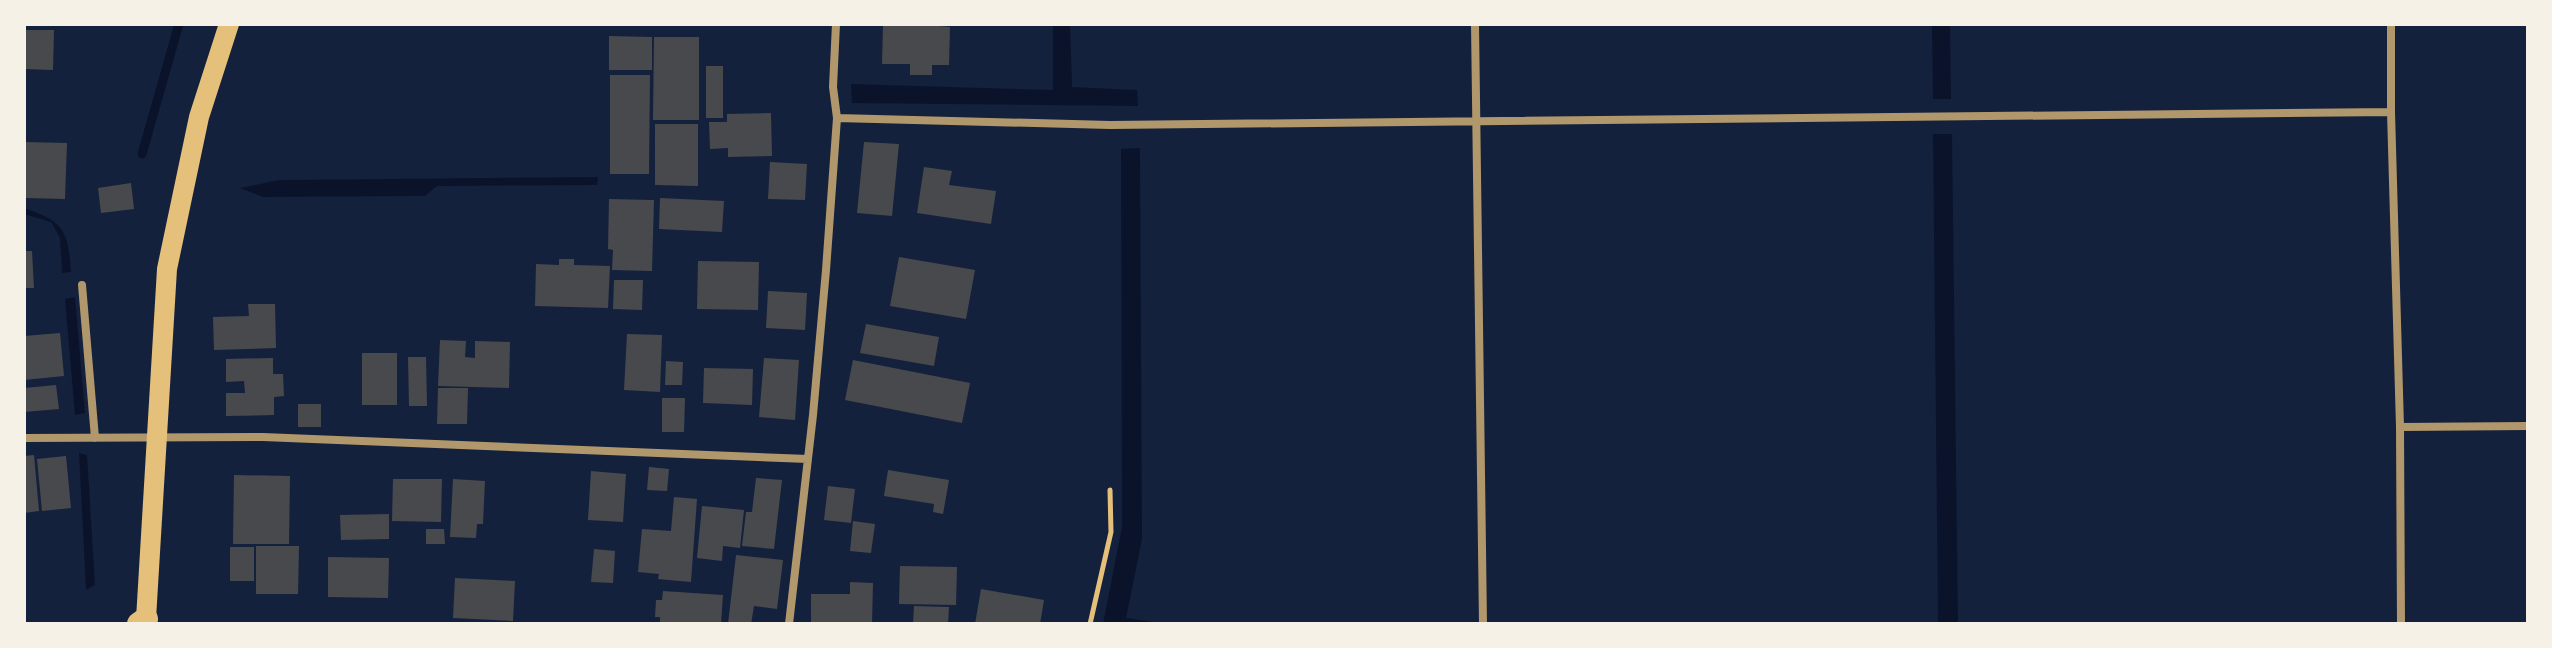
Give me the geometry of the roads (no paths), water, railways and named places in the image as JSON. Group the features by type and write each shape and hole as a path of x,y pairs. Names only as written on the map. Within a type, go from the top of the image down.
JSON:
{"main road":[{"path":"146,623 167,269 199,117 229,24"}],"street":[{"path":"789,624 808,459 837,118 833,87 836,24"},
{"path":"1475,24 1483,624"},
{"path":"2391,24 2401,624"},
{"path":"837,118 1110,125 2391,112"},
{"path":"82,285 95,438"},
{"path":"2400,427 2528,426"},
{"path":"24,438 263,437 808,459"}],"water":[{"path":"1053,24 1070,24 1072,87 1137,90 1138,106 852,103 851,84 1053,90"},
{"path":"1932,24 1950,24 1951,99 1933,99"},
{"path":"1933,134 1952,134 1958,624 1938,624"},
{"path":"1140,148 1142,539 1126,618 1168,624 1103,624 1122,527 1121,149"},
{"path":"598,177 597,185 437,186 425,196 263,197 240,188 279,180"},
{"path":"24,208 48,218 61,229 68,246 71,272 62,273 60,238 51,222 24,214"},
{"path":"75,297 85,413 75,415 65,299"},
{"path":"79,453 87,455 95,585 86,590"}],"waterway":[{"path":"142,154 179,24"}]}
